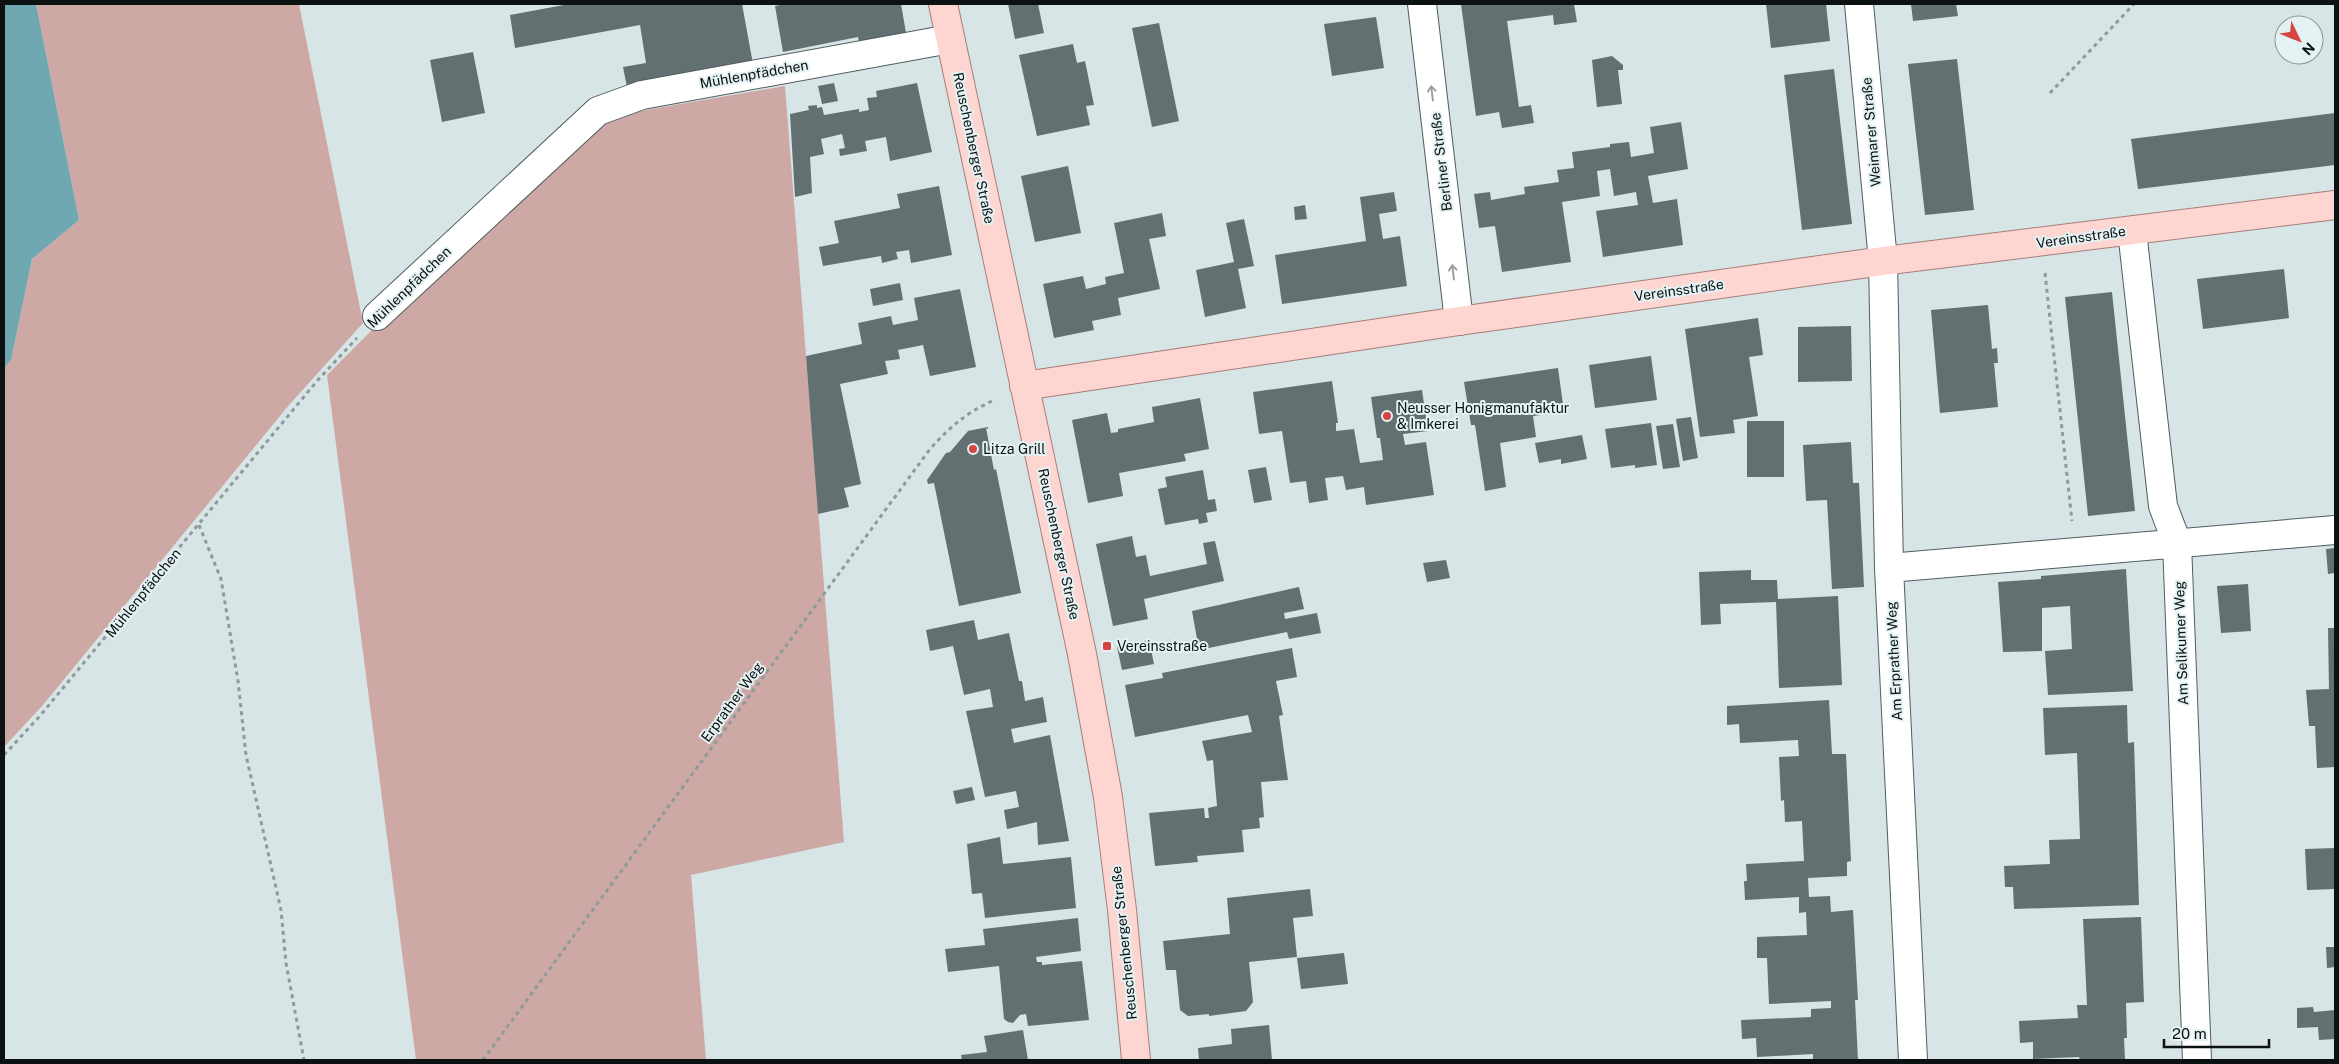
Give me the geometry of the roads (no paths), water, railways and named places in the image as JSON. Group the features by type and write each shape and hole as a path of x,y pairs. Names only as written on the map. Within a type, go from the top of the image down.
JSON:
{"main road":[{"name":"Reuschenberger Straße","path":"943,4 1082,654 1108,797 1122,910 1136,1060"},
{"name":"Vereinsstraße","path":"1024,386 1459,320 1883,261 2041,243 2335,205"}],"street":[{"name":"Berliner Straße","path":"1422,4 1459,320"},
{"name":"Weimarer Straße","path":"1859,4 1883,261"},
{"name":"Mühlenpfädchen","path":"377,316 583,123 598,111 614,103 642,95 950,39"},
{"name":"Am Selikumer Weg","path":"2132,231 2163,506 2177,543 2197,1060"},
{"name":"Am Erprather Weg","path":"1883,261 1889,568 1914,1060"},
{"path":"1889,568 2335,530"}],"water":[{"path":"4,4 36,4 79,220 32,259 11,360 4,368"}],"place":[{"name":"Neusser Honigmanufaktur & Imkerei","path":"1387,416"},
{"name":"Litza Grill","path":"973,449"},
{"name":"Vereinsstraße","path":"1107,646"}]}
